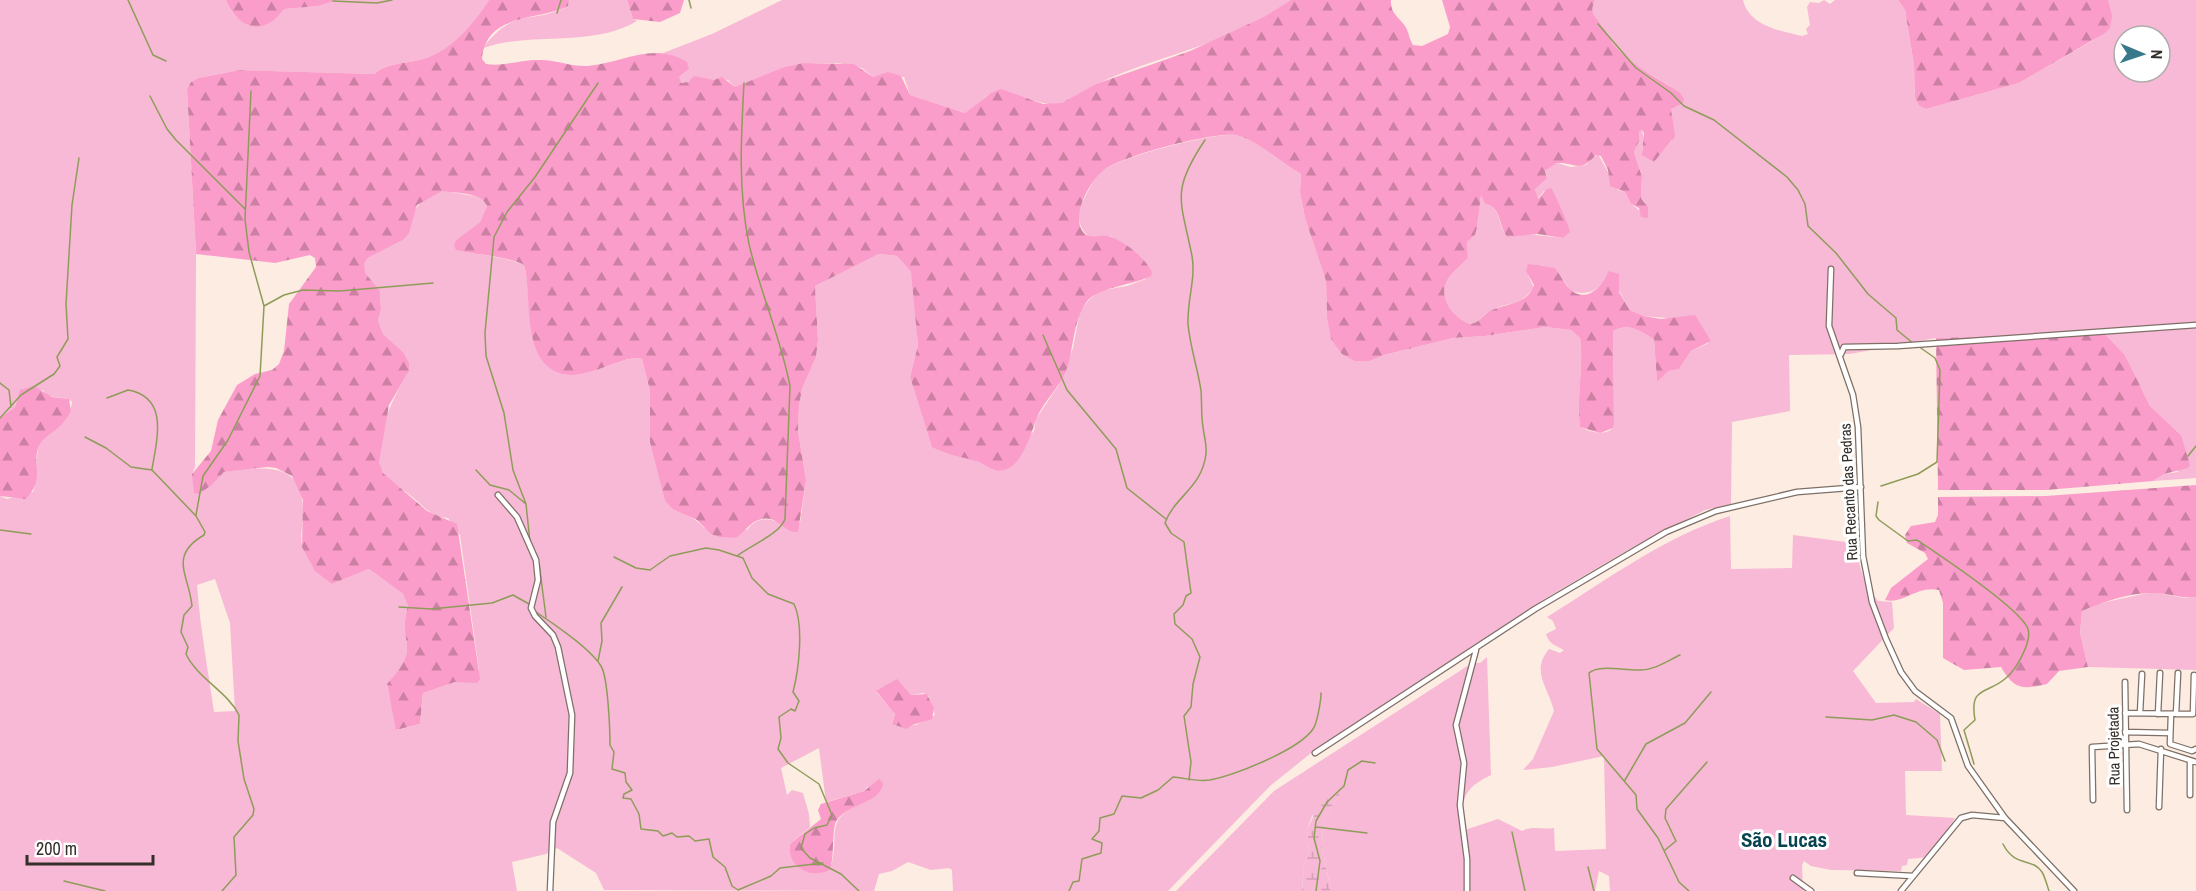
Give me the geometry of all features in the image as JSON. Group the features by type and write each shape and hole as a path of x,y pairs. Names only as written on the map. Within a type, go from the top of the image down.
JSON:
{"street":[{"name":"Rua Recanto das Pedras","path":"1831,269 1829,326 1855,406 1863,556 1872,602 1891,651 1915,691 1951,718 1956,726 1968,766 2005,818 2074,891"},
{"path":"1840,356 1844,347 1898,346 1940,341 2196,325"},
{"path":"1316,753 1476,650 1535,609 1646,543 1676,528 1716,511 1797,492 1861,487"},
{"path":"498,495 517,517 536,560 538,580 531,608 556,643 572,716 570,773 553,822 550,891"},
{"path":"1467,891 1466,847 1460,805 1464,763 1456,725 1457,714 1476,659 1476,650"},
{"path":"2158,714 2160,673"},
{"path":"2178,673 2170,744 2193,751 2196,748"},
{"path":"2140,713 2142,674"},
{"path":"2125,713 2193,714 2194,675"},
{"name":"Rua Projetada","path":"2126,682 2127,810"},
{"path":"2125,732 2170,733"},
{"path":"2092,800 2092,747 2126,743 2161,749 2193,761 2190,795"},
{"path":"2159,807 2161,749"},
{"path":"1901,891 1961,818 1972,815 2005,818"},
{"path":"1857,873 1913,876"},
{"path":"1793,879 1811,891"}],"green space":[{"path":"0,0 226,0 236,17 251,24 265,25 285,9 318,6 338,0 489,0 469,27 443,50 423,59 385,67 374,74 240,70 198,78 191,82 187,89 196,254 195,467 192,474 213,484 224,472 239,470 267,469 289,475 297,484 302,497 301,540 303,547 312,562 332,584 369,569 403,594 408,606 405,619 407,653 398,672 387,685 397,730 420,724 423,693 455,682 472,682 479,670 460,535 448,518 431,513 387,478 379,460 379,447 385,420 409,371 403,352 383,334 378,320 381,310 380,291 364,273 364,264 368,258 403,240 416,209 427,196 434,193 445,191 469,195 480,198 487,206 480,222 456,240 456,250 501,258 524,265 536,343 550,368 562,374 583,374 628,359 642,359 650,391 650,429 665,501 704,528 747,530 756,522 766,519 777,522 787,529 800,523 806,480 798,431 799,406 802,389 816,357 818,340 815,286 879,254 897,256 911,272 914,287 918,345 910,377 932,446 981,462 994,470 1034,431 1036,419 1058,386 1073,348 1080,311 1099,291 1127,286 1146,279 1135,253 1111,236 1089,237 1080,221 1080,208 1098,176 1105,169 1130,158 1188,141 1223,135 1234,135 1251,141 1301,174 1300,192 1305,218 1326,281 1327,317 1370,361 1384,355 1453,338 1485,336 1545,327 1571,330 1580,338 1580,427 1600,433 1612,429 1614,423 1613,331 1629,327 1654,338 1657,382 1669,371 1679,369 1691,351 1709,343 1678,319 1644,316 1630,310 1608,271 1599,287 1584,293 1571,291 1555,268 1528,275 1534,288 1528,295 1517,302 1495,308 1470,324 1459,318 1450,308 1444,289 1450,276 1468,258 1467,242 1475,235 1481,194 1485,204 1497,213 1507,237 1528,234 1563,238 1564,223 1561,212 1544,191 1537,199 1535,188 1547,176 1545,171 1557,163 1571,167 1586,165 1598,154 1618,190 1625,192 1631,204 1640,211 1645,202 1641,198 1642,177 1634,152 1639,141 1639,132 1642,130 1644,140 1642,150 1654,161 1672,140 1671,109 1677,106 1670,86 1638,67 1614,45 1602,25 1593,17 1591,8 1595,0 1743,0 1752,16 1767,26 1802,36 1808,34 1806,29 1810,25 1807,7 1810,2 1819,3 1824,0 1830,4 1835,0 1898,0 1905,10 1914,65 1915,98 1919,106 1926,109 2019,83 2092,41 2110,28 2108,0 2196,0 2196,478 2153,481 2164,474 2178,472 2181,435 2150,406 2125,355 2104,333 1936,338 1850,354 1789,355 1790,411 1732,422 1731,504 1705,510 1628,550 1551,595 1316,749 1270,786 1168,891 953,891 952,870 949,868 931,870 908,862 892,871 879,874 874,891 604,890 596,873 557,848 546,854 512,862 517,891 0,891 0,496 7,499 33,492 39,446 68,415 72,402 69,399 48,396 43,390 17,398 15,407 0,418","holes":["215,579 230,623 235,711 214,712 202,633 197,585","905,690 911,695 923,693 929,696 935,715 916,725 892,724 895,713 876,692","819,748 826,802 864,791 868,786 866,801 843,814 838,822 835,829 830,870 816,873 802,868 792,858 790,844 810,827 809,814 803,793 792,790 787,795 781,768"]},
{"path":"226,0 338,0 318,6 285,9 271,22 257,27 244,23 238,18"},
{"path":"489,0 569,0 568,6 516,20 493,33 486,44 482,59 486,64 541,60 588,66 638,55 662,53 687,62 689,69 679,77 681,83 688,82 694,76 714,80 722,77 735,87 784,67 803,63 854,64 873,77 888,72 901,76 910,95 965,113 991,93 1001,89 1043,104 1062,103 1096,84 1190,51 1264,17 1291,0 1391,0 1393,11 1405,26 1413,45 1422,46 1448,34 1450,27 1442,0 1595,0 1592,9 1594,15 1616,47 1638,66 1680,93 1684,99 1683,103 1671,109 1675,136 1654,162 1642,155 1644,133 1642,130 1639,132 1639,141 1634,152 1642,177 1641,198 1648,207 1648,218 1641,217 1639,208 1631,204 1625,192 1610,186 1608,170 1601,156 1596,155 1581,166 1557,163 1545,171 1547,178 1535,189 1538,199 1547,189 1551,188 1570,232 1563,238 1538,234 1507,237 1497,213 1485,204 1481,195 1475,235 1467,242 1468,258 1453,273 1444,289 1447,302 1459,318 1470,324 1496,308 1521,300 1531,292 1534,285 1526,271 1528,264 1555,268 1572,291 1584,295 1599,286 1608,271 1619,274 1619,292 1630,310 1644,316 1661,319 1695,315 1711,341 1691,351 1679,369 1669,371 1657,382 1654,339 1629,327 1613,331 1614,423 1613,428 1600,433 1580,427 1580,338 1571,330 1545,327 1485,336 1453,338 1384,355 1370,361 1355,361 1342,354 1331,339 1327,317 1326,281 1305,218 1300,192 1301,174 1243,137 1224,135 1208,137 1147,152 1114,164 1104,170 1089,188 1079,219 1083,231 1086,235 1112,237 1123,243 1145,261 1152,272 1151,276 1101,292 1088,300 1077,322 1065,373 1039,413 1022,454 1009,468 992,469 932,447 910,377 918,345 911,272 897,256 879,254 815,286 818,340 816,357 802,389 799,406 798,431 806,480 798,532 788,530 774,520 762,519 754,522 736,538 720,537 711,534 697,520 673,509 665,501 650,442 650,391 642,359 627,359 583,374 572,375 562,374 549,367 540,356 534,343 524,265 501,258 456,250 454,246 456,240 480,222 487,206 484,201 474,196 442,191 417,205 409,233 403,240 368,258 364,264 365,273 380,291 381,310 378,320 383,334 403,352 409,363 409,371 389,405 379,462 383,473 427,511 457,524 480,679 477,683 455,682 423,693 420,724 396,730 387,684 398,671 407,652 405,619 408,606 403,594 369,569 332,584 315,571 302,547 303,500 292,476 276,468 224,472 199,494 194,493 192,474 211,451 218,420 237,385 255,374 272,370 279,364 284,351 289,304 316,267 315,258 310,255 275,263 196,254 187,89 191,82 198,78 240,70 374,74 385,67 423,59 443,50 469,27"},
{"path":"569,0 627,0 633,19 637,21 601,34 522,40 483,48 505,26 524,18 555,12 568,6"},
{"path":"627,0 684,0 680,13 660,22 633,19"},
{"path":"782,0 1291,0 1246,27 1121,74 1060,104 1042,103 1013,94 996,92 965,113 910,95 904,77 881,75 873,77 862,68 839,63 803,63 784,67 739,87 735,87 728,80 696,79 686,83 679,82 679,77 688,70 688,65 663,53 712,34"},
{"path":"1898,0 2108,0 2112,16 2110,28 2105,33 2019,83 1926,109 1919,106 1915,98 1914,65 1905,10"},
{"path":"2104,333 2125,355 2150,406 2181,435 2190,465 2188,468 2164,474 2153,481 2046,490 1938,490 1936,338"},
{"path":"34,386 52,397 69,399 71,411 39,446 36,458 37,477 26,499 0,496 0,418 15,407 20,390"},
{"path":"2196,485 2196,597 2160,593 2136,594 2082,611 2080,633 2088,667 2059,671 2047,684 2031,687 2019,686 2010,680 2001,667 1964,670 1943,658 1943,603 1939,590 1923,590 1898,600 1885,600 1891,588 1928,559 1925,553 1907,543 1905,535 1911,526 1935,522 1938,515 1938,497 2046,496"},
{"path":"1730,516 1731,569 1792,568 1793,535 1853,543 1866,586 1878,601 1892,602 1894,628 1853,671 1876,703 1914,702 1916,699 1940,714 1942,771 1905,771 1906,815 1955,818 1930,857 1908,859 1907,865 1902,866 1901,871 1831,870 1811,866 1804,861 1802,865 1803,891 1610,891 1609,876 1599,871 1595,891 1331,891 1322,847 1323,818 1340,795 1312,816 1307,830 1309,854 1304,864 1302,891 1176,891 1274,791 1472,663 1480,663 1487,657 1491,775 1474,785 1465,797 1463,811 1465,830 1498,819 1522,831 1530,828 1554,828 1555,851 1606,849 1604,756 1552,767 1523,770 1533,759 1554,711 1542,680 1541,665 1549,649 1560,653 1564,650 1553,644 1547,637 1546,634 1556,629 1553,621 1547,617 1658,548 1705,525"},
{"path":"2152,592 2185,598 2196,597 2196,670 2088,667 2080,633 2082,611 2097,604"},
{"path":"897,679 911,695 927,694 934,708 932,719 912,725 907,729 892,724 895,714 876,691"},
{"path":"879,779 883,783 877,795 848,810 837,820 830,870 823,873 808,872 796,865 790,852 790,844 821,819 818,810 821,804 864,791"},
{"path":"1333,792 1340,795 1323,818 1322,847 1331,891 1302,891 1304,864 1309,854 1307,830 1318,806"}],"waterway":[{"path":"128,0 153,55 166,61"},
{"path":"333,1 377,3 392,0"},
{"path":"557,13 561,0"},
{"path":"689,0 691,8"},
{"path":"1598,24 1636,68 1671,93 1684,106 1714,120 1787,177 1798,190 1805,204 1808,226 1836,253 1868,294 1896,318 1897,330 1914,344"},
{"path":"530,542 526,504 513,470 504,413 486,356 485,333 494,237 507,212 535,177 598,83"},
{"path":"737,556 777,530 785,519 790,386 749,244 743,204 741,164 744,83"},
{"path":"196,515 203,476 228,440 260,376 264,306 249,252 245,219 251,91"},
{"path":"150,96 167,129 176,140 245,209"},
{"path":"1189,780 1191,762 1184,716 1191,707 1193,684 1200,657 1192,639 1175,624 1174,614 1183,605 1186,596 1191,593 1184,542 1171,533 1165,523 1169,514 1194,484 1206,454 1201,391 1188,324 1193,265 1181,196 1187,172 1205,140"},
{"path":"0,418 21,395 54,374 60,366 57,357 68,339 66,304 72,205 79,158"},
{"path":"264,306 284,295 303,290 340,291 433,283"},
{"path":"1043,335 1067,390 1116,449 1127,488 1166,519"},
{"path":"1881,486 1918,474 1937,462 1940,370 1935,358 1918,346"},
{"path":"0,383 9,390 11,407"},
{"path":"107,398 128,390 141,394 150,401 157,421 152,469"},
{"path":"85,437 106,448 131,467 152,470 196,516 205,532 193,543 184,559 183,567 192,606 184,615 181,632 188,647 186,654 191,663 227,699 239,715 238,741 244,779 254,809 253,815 234,837 236,875 222,891"},
{"path":"2188,456 2196,446"},
{"path":"476,470 490,485 509,490 526,504"},
{"path":"1878,502 1876,516 1879,520 1908,541 1917,540 1978,582 2011,609 2028,629 2028,641 2014,669 2006,678 1977,696 1974,709 1975,720 1964,730 1974,764"},
{"path":"0,530 31,534"},
{"path":"614,557 636,568 650,570 670,556 706,548 719,550 743,558 752,578 768,594 794,604 800,635 799,660 793,692 799,701 795,711 791,709 779,717 781,738 778,749 788,763 819,784 832,815 827,825 814,828 805,834 801,848 810,858 841,874 859,891"},
{"path":"539,563 546,617"},
{"path":"598,661 602,641 601,623 622,587"},
{"path":"399,607 431,609 492,603 513,595 529,604"},
{"path":"536,612 580,644 601,666 607,692 610,745 614,752 612,769 625,773 626,782 632,790 624,794 623,798 631,799 639,814 641,829 658,831 663,836 672,833 677,837 689,836 695,841 709,839 713,857 725,867 732,886 738,890 771,876 780,868 823,863"},
{"path":"1680,655 1645,670 1605,668 1589,673 1597,749 1636,795 1637,809 1658,838 1679,882 1689,891"},
{"path":"1625,780 1646,744 1685,723 1711,692"},
{"path":"1069,891 1073,882 1079,881 1082,859 1101,853 1102,843 1092,839 1099,831 1100,818 1114,814 1122,796 1141,798 1158,790 1173,777 1200,781 1210,780 1250,767 1281,753 1306,737 1313,729 1319,712 1321,693"},
{"path":"1826,717 1872,720 1894,715 1916,722 1937,740 1945,761"},
{"path":"1316,891 1320,861 1314,838 1316,821 1327,802 1344,786 1348,770 1362,761 1375,763"},
{"path":"1665,850 1676,841 1665,818 1666,809 1707,762"},
{"path":"1316,827 1367,833"},
{"path":"1512,832 1525,891"},
{"path":"2003,844 2013,856 2038,867 2049,891"},
{"path":"1588,867 1594,891"},
{"path":"64,881 105,891"}],"district":[{"name":"São Lucas","path":"1784,840"}]}
